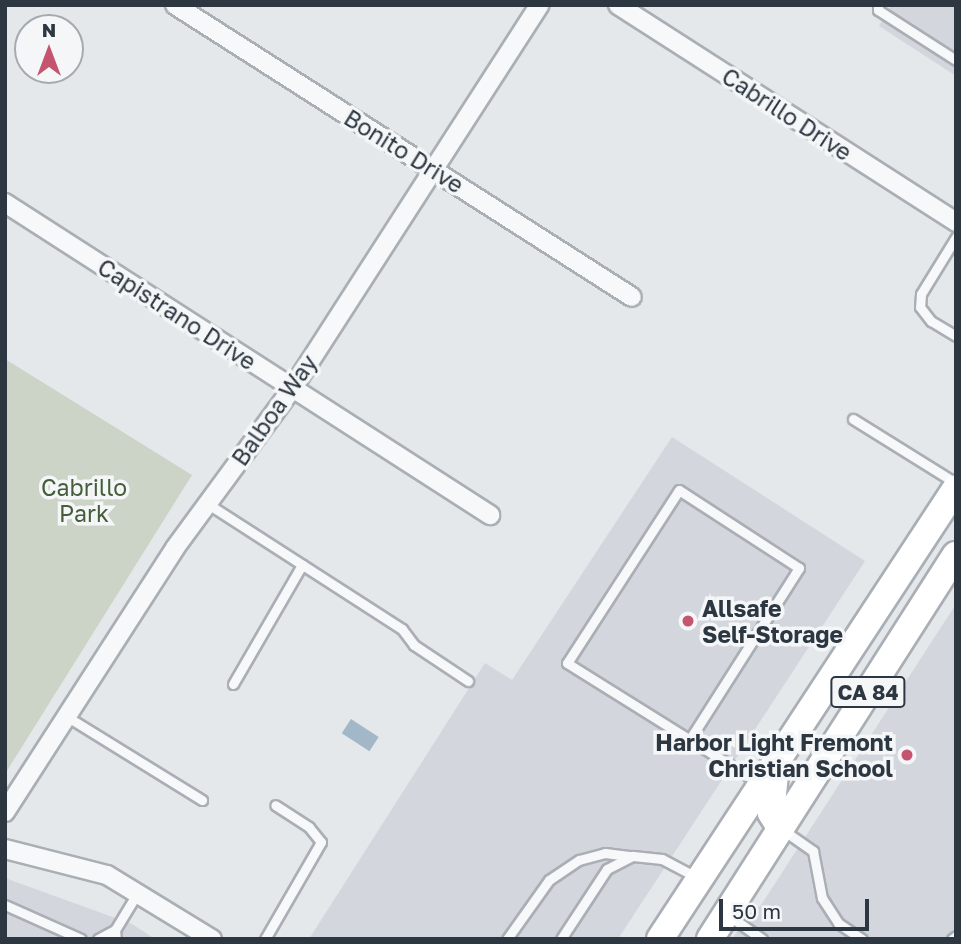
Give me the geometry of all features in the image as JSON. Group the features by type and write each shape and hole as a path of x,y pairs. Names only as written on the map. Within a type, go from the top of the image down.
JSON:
{"main road":[{"name":"CA 84","path":"660,939 956,486"},
{"name":"CA 84","path":"710,939 956,555"},
{"path":"769,774 772,813 781,830"}],"street":[{"name":"Bonito Drive","path":"175,5 632,297"},
{"name":"Balboa Way","path":"5,811 174,548 292,389 539,5"},
{"name":"Cabrillo Drive","path":"618,5 956,222"},
{"name":"Capistrano Drive","path":"5,203 490,515"},
{"path":"5,849 107,875 212,939"}],"lane":[{"path":"878,5 878,10 956,60"},
{"path":"956,237 921,293 920,307 931,321 956,336"},
{"path":"853,419 956,486"},
{"path":"690,739 799,568 679,490 567,663 690,739 769,774"},
{"path":"208,504 402,629 414,645 468,681"},
{"path":"233,684 302,565"},
{"path":"66,716 202,800"},
{"path":"265,939 321,842 309,827 275,805"},
{"path":"781,830 813,851 822,898 838,923 862,939"},
{"path":"507,939 549,880 579,860 606,853 662,859 699,879"},
{"path":"561,939 607,869 633,856"},
{"path":"98,939 114,936 138,892"},
{"path":"5,905 81,939"},
{"path":"726,914 762,939"}],"shaded area":[{"path":"891,5 956,5 956,76 879,26"},
{"path":"672,437 865,561 618,939 309,939 485,663 512,680"},
{"name":"Harbor Light Fremont Christian School","path":"956,604 956,939 732,939 748,915 761,905"},
{"path":"5,878 132,924 155,939 5,939"}],"green space":[{"name":"Cabrillo Park","path":"5,359 192,475 5,774"}],"water":[{"path":"351,719 379,737 369,751 342,733"}],"place":[{"name":"Allsafe Self-Storage","path":"688,621"},
{"name":"Harbor Light Fremont Christian School","path":"907,755"}]}
